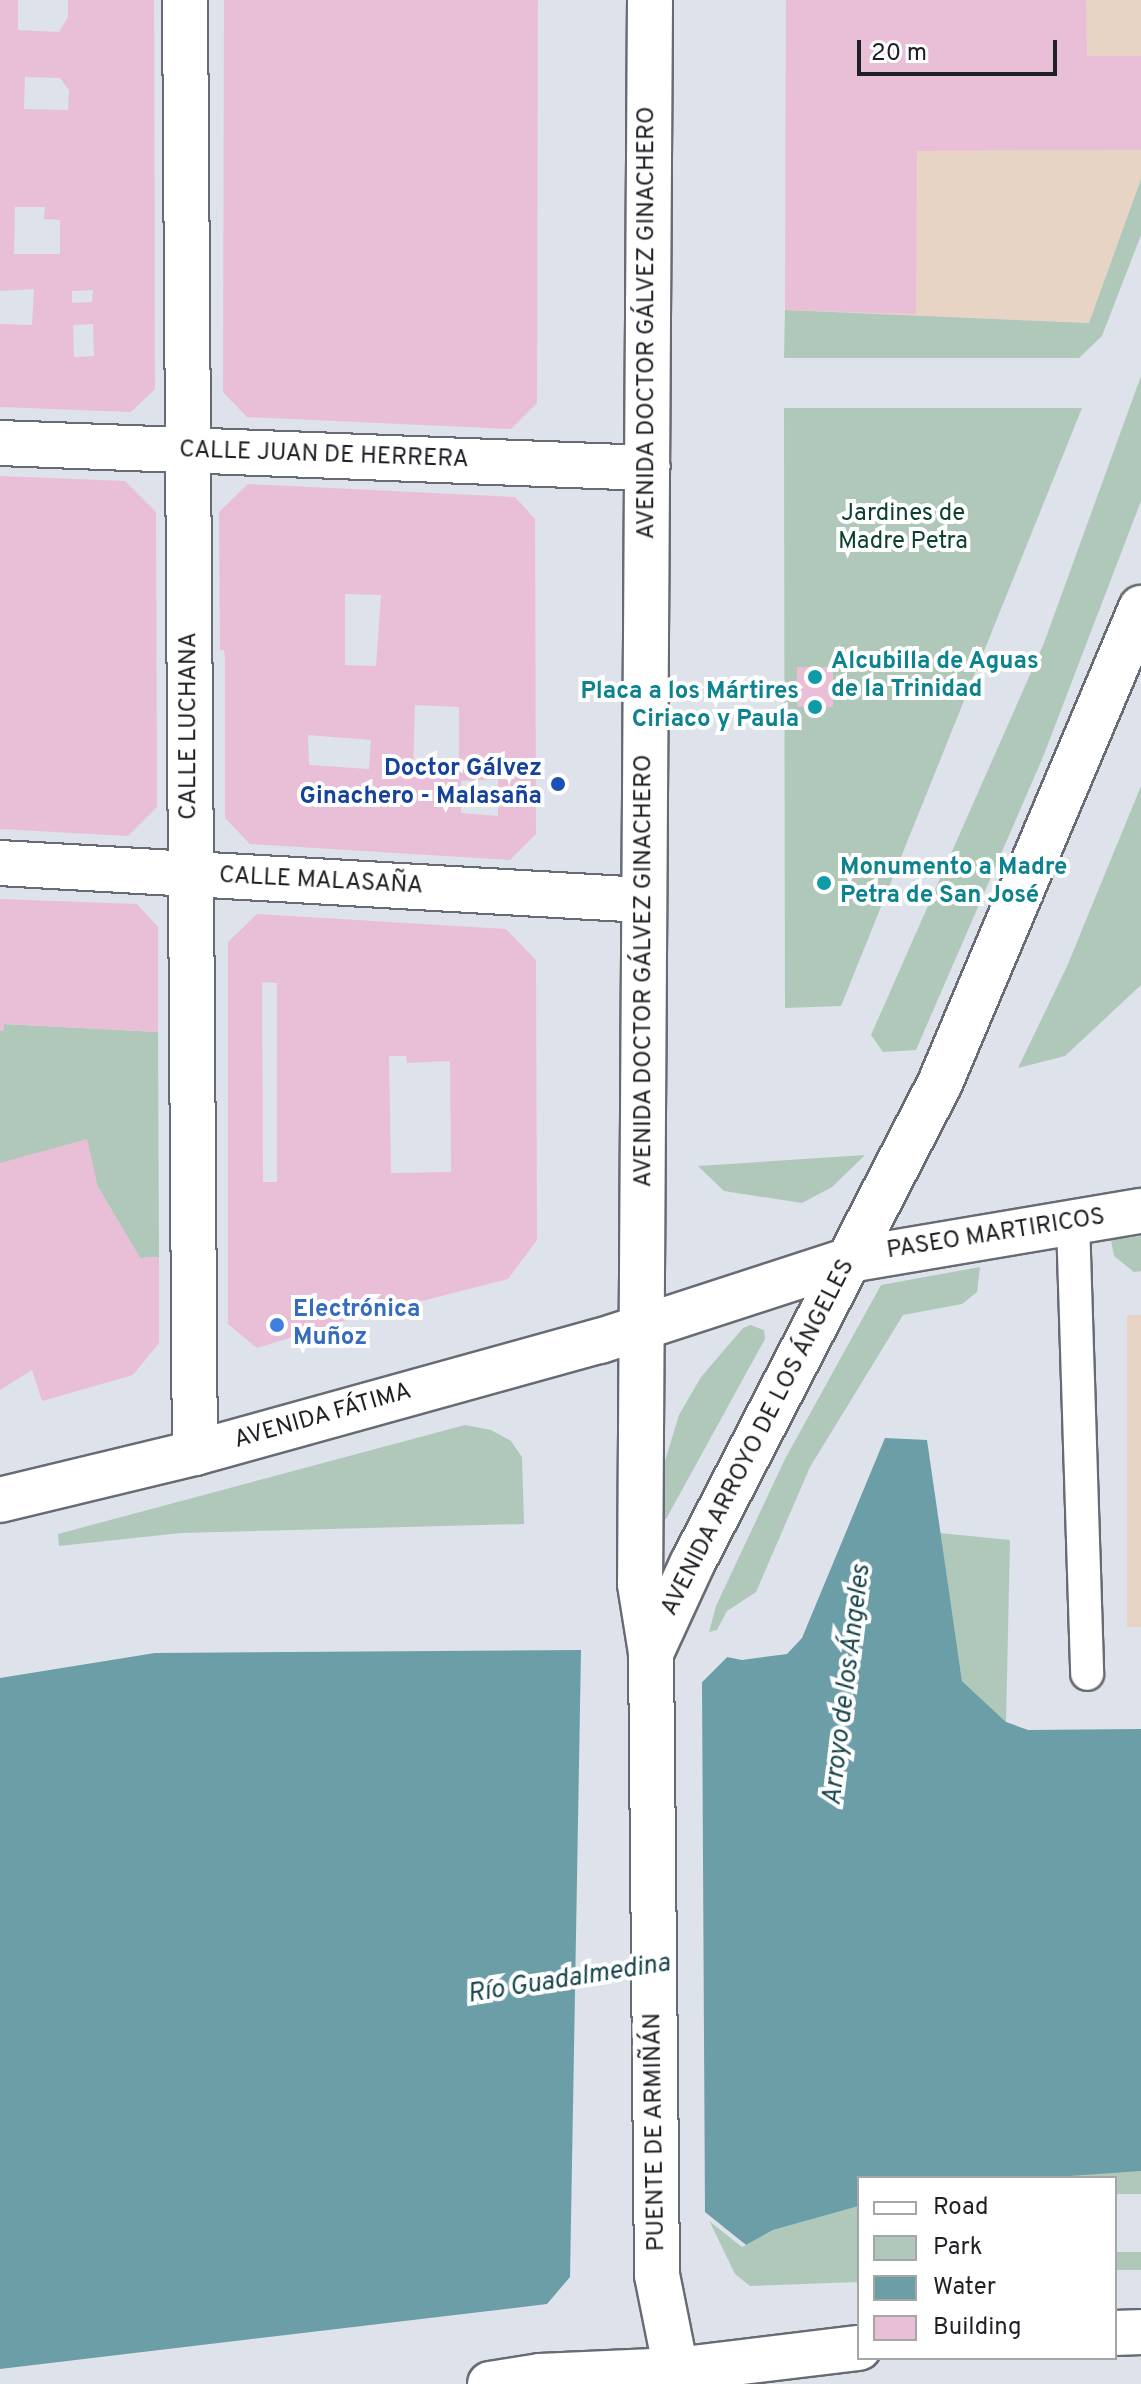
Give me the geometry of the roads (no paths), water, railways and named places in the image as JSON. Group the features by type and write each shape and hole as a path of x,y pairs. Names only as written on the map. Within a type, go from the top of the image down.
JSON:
{"street":[{"name":"CALLE LUCHANA","path":"185,0 195,1453"},
{"name":"AVENIDA DOCTOR GÁLVEZ GINACHERO","path":"650,0 640,1584 651,1653"},
{"name":"CALLE JUAN DE HERRERA","path":"0,443 648,468"},
{"name":"AVENIDA ARROYO DE LOS ÁNGELES","path":"651,1653 692,1564 940,1083 1141,608"},
{"name":"CALLE MALASAÑA","path":"0,863 643,900"},
{"name":"PASEO MARTIRICOS","path":"644,1328 850,1260 1141,1211"},
{"name":"AVENIDA FÁTIMA","path":"0,1500 195,1453 644,1328"},
{"name":"PUENTE DE ARMIÑÁN","path":"651,1653 657,2275 680,2377"},
{"path":"1117,2333 1141,2332"},
{"path":"490,2384 540,2376 680,2377 857,2348"}],"lane":[{"path":"1073,1222 1087,1674"}],"water":[{"path":"885,1438 927,1440 962,1681 1006,1722 1028,1730 1141,1729 1141,2171 1069,2176 857,2176 857,2207 773,2230 746,2245 704,2212 547,2304 0,2369 0,1678 155,1653 581,1650 702,1682 727,1657 742,1660 787,1654 802,1638"}],"place":[{"name":"Alcubilla de Aguas de la Trinidad","path":"815,677"},
{"name":"Placa a los Mártires Ciriaco y Paula","path":"815,707"},
{"name":"Doctor Gálvez Ginachero - Malasaña","path":"558,784"},
{"name":"Monumento a Madre Petra de San José","path":"824,883"},
{"name":"Electrónica Muñoz","path":"277,1325"}],"park label":[{"name":"Jardines de Madre Petra","path":"903,529"}],"water label":[{"name":"Arroyo de los Ángeles","path":"848,1685"},
{"name":"Río Guadalmedina","path":"569,1980"}]}
